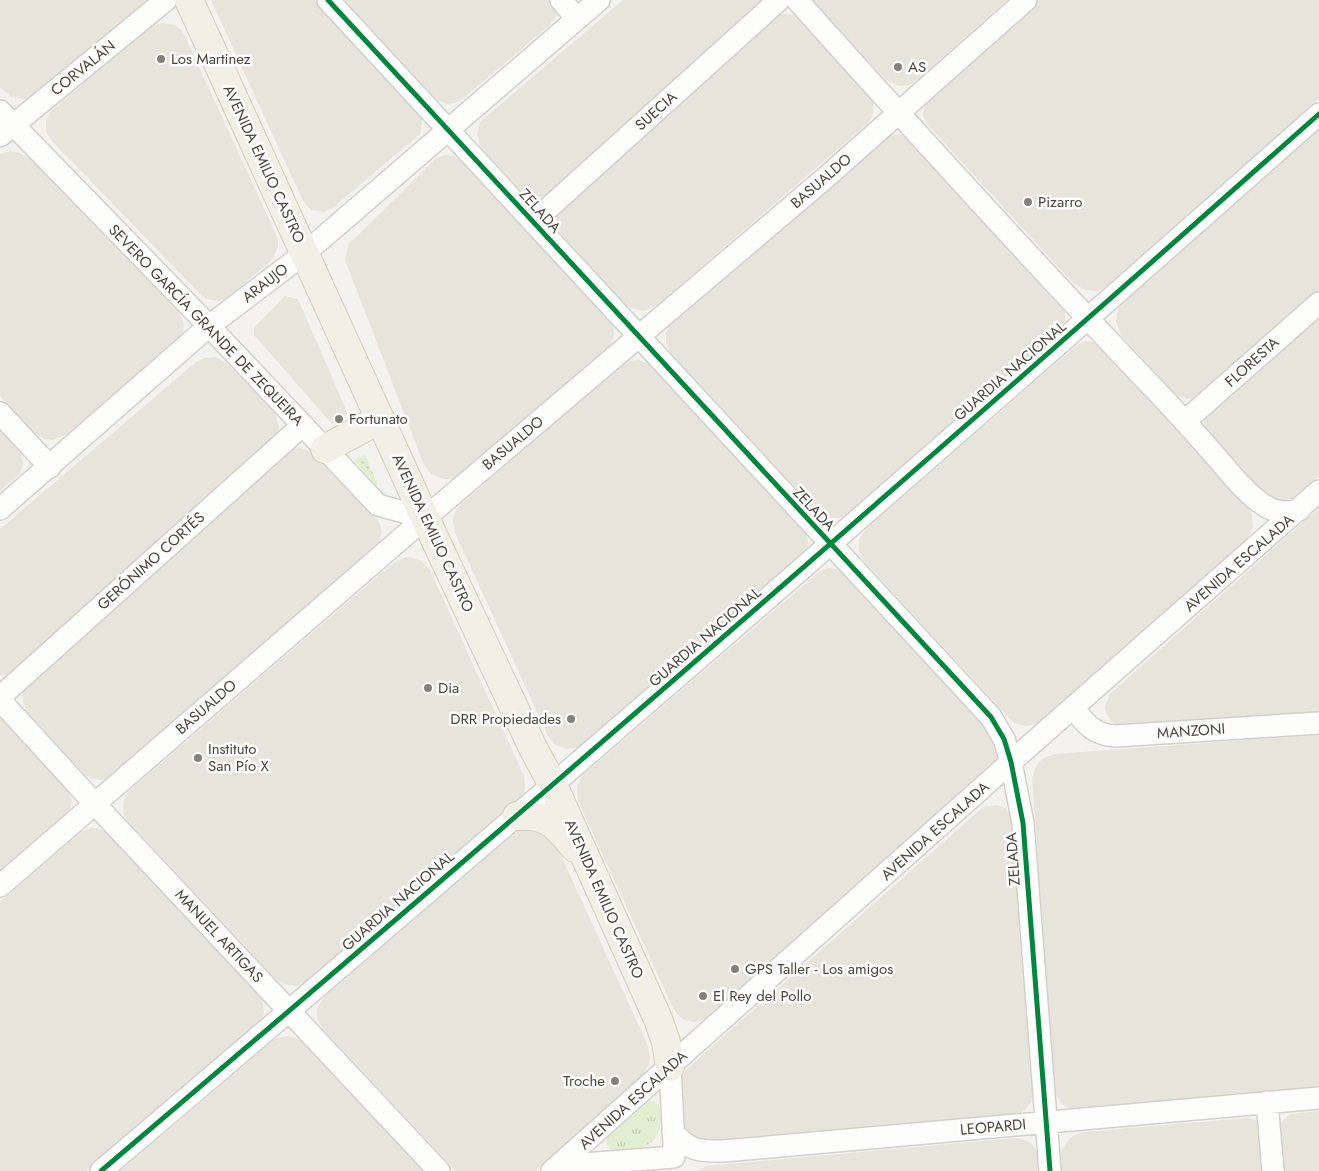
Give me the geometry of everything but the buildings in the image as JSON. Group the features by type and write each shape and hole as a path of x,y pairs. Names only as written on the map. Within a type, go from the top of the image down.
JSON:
{"main road":[{"name":"AVENIDA EMILIO CASTRO","path":"188,0 425,518 533,748 553,785 658,1019 666,1042 670,1067"},
{"path":"325,449 380,419"},
{"path":"518,816 533,815 543,818 554,825 588,865"}],"street":[{"name":"CORVALÁN","path":"4,124 166,0"},
{"name":"ZELADA","path":"328,0 991,717 1004,739 1011,762 1023,823 1050,1171"},
{"path":"561,0 577,19"},
{"name":"ARAUJO","path":"0,509 209,326 305,253 599,0"},
{"name":"SUECIA","path":"532,222 779,0"},
{"path":"797,0 898,114 1088,319 1186,421 1233,476 1266,507 1280,512 1299,510"},
{"name":"BASUALDO","path":"0,886 425,518 817,185 1026,0"},
{"name":"GUARDIA NACIONAL","path":"101,1171 518,816 1088,319 1319,114"},
{"name":"SEVERO GARCÍA GRANDE DE ZEQUEIRA","path":"4,124 209,326 378,504 425,518"},
{"name":"FLORESTA","path":"1186,421 1319,303"},
{"path":"0,413 50,467"},
{"name":"GERÓNIMO CORTÉS","path":"0,698 303,426"},
{"name":"AVENIDA ESCALADA","path":"555,1169 1011,762 1319,491"},
{"name":"MANUEL ARTIGAS","path":"0,698 95,804 439,1171"},
{"name":"MANZONI","path":"1073,708 1084,723 1093,731 1106,736 1319,723"},
{"path":"555,1169 675,1164 670,1067"},
{"name":"LEOPARDI","path":"673,1132 683,1144 696,1150 724,1151 1319,1098"},
{"path":"1267,1102 1273,1171"}],"shaded area":[{"path":"0,0 148,0 36,95 24,99 11,97 0,87"},
{"path":"211,0 314,0 417,111 422,120 420,134 334,207 324,212 311,210 303,201"},
{"path":"344,0 552,0 556,9 556,15 550,25 461,100 456,103 447,104 434,97"},
{"path":"623,0 765,0 550,194 536,198 526,195 481,148 477,134 480,122"},
{"path":"812,0 1007,0 917,80 909,85 900,86 886,80"},
{"path":"1040,0 1319,0 1319,99 1108,286 1097,291 1085,290 1073,283 928,125 923,115 925,105 929,99"},
{"path":"793,15 801,20 870,96 874,109 872,117 868,123 656,306 644,311 631,308 625,304 561,234 556,226 557,214 775,16"},
{"path":"161,23 174,25 185,36 278,239 278,246 273,259 228,297 219,301 207,299 201,295 51,140 46,132 46,121 52,110 150,27"},
{"path":"1319,128 1319,291 1202,395 1189,399 1177,396 1121,335 1116,322 1118,309 1124,300"},
{"path":"899,134 908,137 1062,303 1065,310 1065,320 1061,328 851,513 840,518 830,518 818,512 670,352 666,342 666,332 672,321 888,136"},
{"path":"11,151 29,158 180,314 184,324 183,332 177,341 67,434 53,440 45,439 33,432 0,396 0,154"},
{"path":"444,155 454,156 463,161 609,319 613,324 614,333 608,348 462,474 452,479 443,479 431,474 424,465 345,260 349,244 435,159"},
{"path":"285,296 298,299 348,414 332,424 254,335 254,328"},
{"path":"1319,313 1319,475 1293,498 1284,501 1273,499 1264,493 1205,428 1203,419"},
{"path":"1085,341 1094,342 1103,348 1249,508 1252,515 1253,528 1247,540 1043,721 1026,726 1014,723 1009,718 865,562 859,551 860,537 868,527 1077,345"},
{"path":"215,357 227,363 275,413 279,427 277,436 13,675 0,675 0,529 196,362 204,358"},
{"path":"639,360 651,365 806,533 809,545 806,553 580,747 566,749 556,745 548,736 455,533 453,519 456,510 461,504 623,364"},
{"path":"0,428 21,452 23,464 20,474 0,491"},
{"path":"301,448 314,453 378,520 382,531 379,545 111,777 101,780 85,775 26,711 22,697 25,685 291,449"},
{"path":"1319,508 1319,713 1118,726 1111,721 1106,713 1105,706 1110,694"},
{"path":"406,557 421,561 430,570 524,776 525,790 518,802 309,981 298,986 287,985 276,979 127,820 123,812 124,799 129,791 392,564"},
{"path":"827,568 844,572 993,732 998,753 997,758 994,764 706,1019 693,1022 685,1020 673,1008 578,801 577,786 583,775 819,572"},
{"path":"0,716 67,788 72,800 69,813 0,874"},
{"path":"1319,735 1319,1089 1073,1110 1063,1105 1055,1094 1032,778 1039,762 1054,754"},
{"path":"997,805 1005,808 1012,818 1033,1091 1031,1102 1026,1109 1019,1114 702,1143 685,1131 680,1084 682,1076 689,1067 981,809"},
{"path":"533,827 554,840 648,1046 649,1064 640,1079 536,1171 456,1171 322,1028 317,1018 317,1009 324,997 516,832"},
{"path":"91,828 100,829 110,835 260,994 263,1000 264,1014 259,1024 86,1171 0,1171 0,902 80,833"},
{"path":"288,1036 298,1039 305,1044 425,1171 120,1171 272,1041"},
{"path":"1319,1111 1319,1171 1283,1171 1281,1123 1287,1116 1292,1114"},
{"path":"1246,1118 1255,1120 1258,1123 1266,1171 1061,1171 1060,1159 1062,1149 1070,1138 1077,1134"},
{"path":"1016,1138 1025,1140 1033,1145 1038,1154 1040,1171 697,1171 706,1166"}],"green space":[{"path":"365,455 378,485 377,486 354,460"},
{"path":"653,1101 659,1105 661,1118 660,1128 656,1137 650,1143 633,1150 610,1149 606,1143 608,1136 649,1102"}],"cycle path":[{"path":"328,0 991,717 1004,739 1011,762 1023,823 1050,1171"},
{"path":"101,1171 713,646 1319,114"}],"place":[{"name":"Los Martinez","path":"161,59"},
{"name":"AS","path":"898,67"},
{"name":"Pizarro","path":"1028,202"},
{"name":"Fortunato","path":"339,419"},
{"name":"Dia","path":"428,688"},
{"name":"DRR Propiedades","path":"571,719"},
{"name":"Instituto San Pío X","path":"198,758"},
{"name":"GPS Taller - Los amigos","path":"735,969"},
{"name":"El Rey del Pollo","path":"703,996"},
{"name":"Troche","path":"615,1081"}]}
